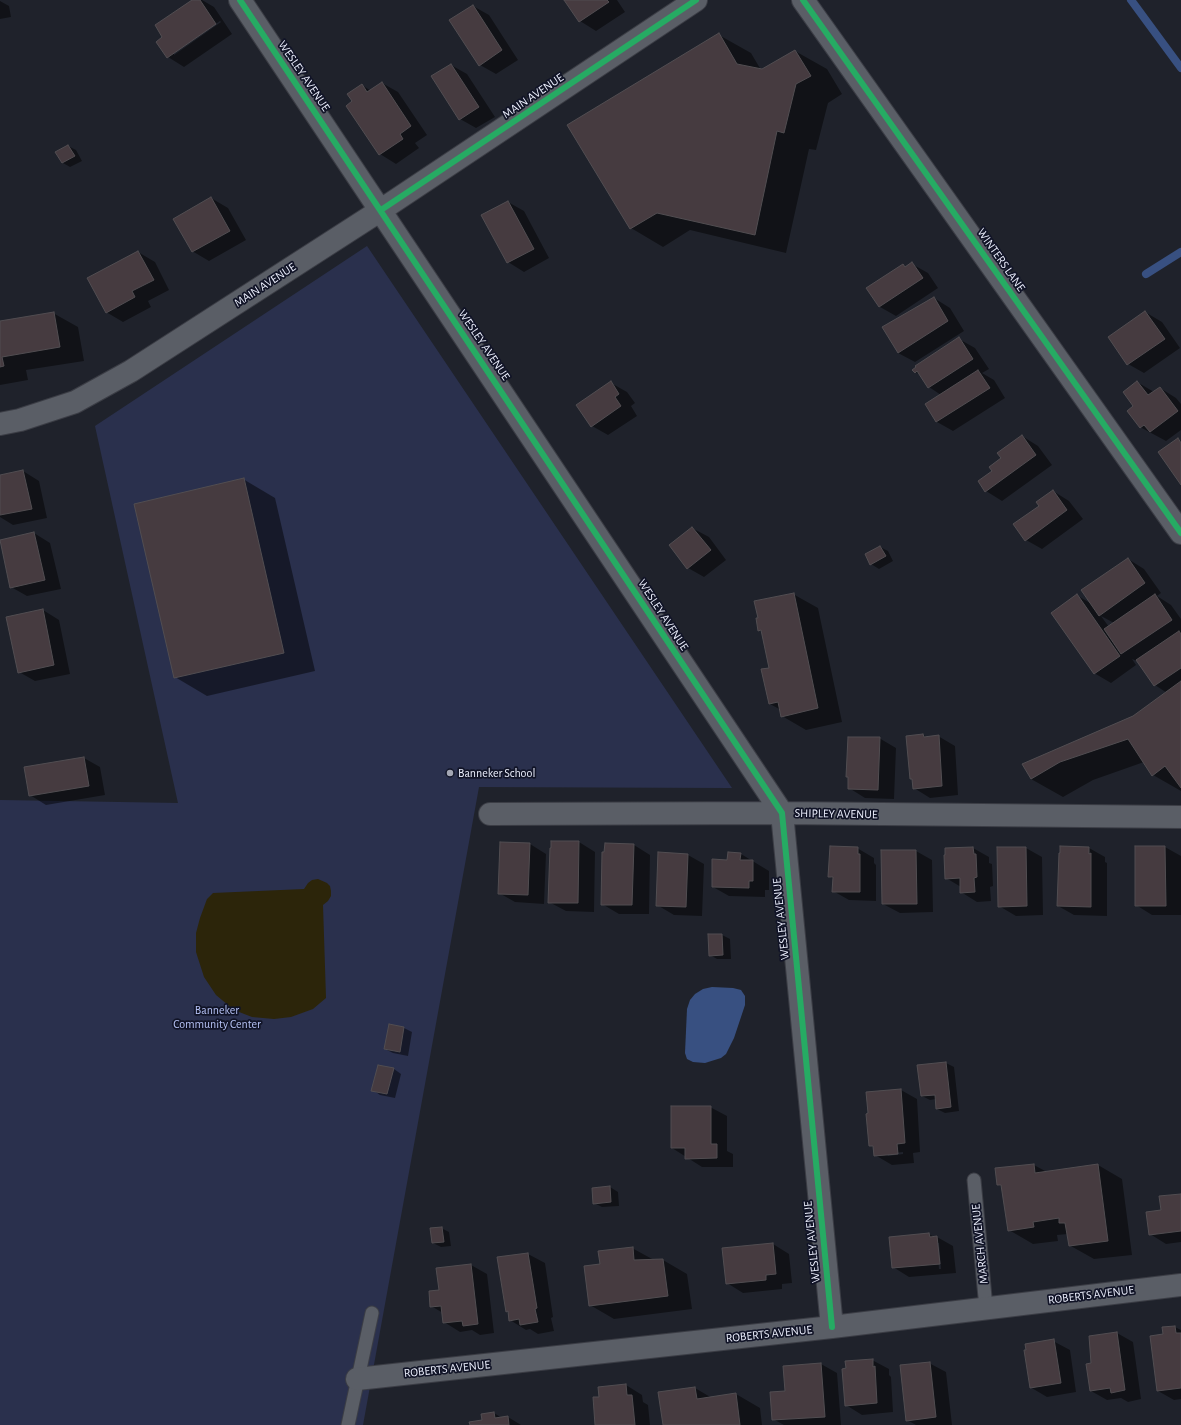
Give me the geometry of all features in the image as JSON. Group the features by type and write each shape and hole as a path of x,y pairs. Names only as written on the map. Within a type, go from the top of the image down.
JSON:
{"street":[{"name":"WESLEY AVENUE","path":"240,0 782,814 832,1327"},
{"name":"MAIN AVENUE","path":"0,424 20,420 75,402 131,371 381,210 696,0"},
{"name":"WINTERS LANE","path":"803,0 1181,533"},
{"name":"SHIPLEY AVENUE","path":"490,814 782,814 1181,817"},
{"name":"ROBERTS AVENUE","path":"357,1379 832,1327 1181,1285"}],"lane":[{"name":"MARCH AVENUE","path":"974,1180 986,1308"},
{"path":"348,1425 372,1313"}],"green space":[{"name":"Banneker Community Center","path":"367,246 732,788 479,787 363,1425 0,1425 0,800 178,803 95,426"}],"sand":[{"path":"318,879 327,883 330,886 331,891 331,896 323,905 326,998 313,1009 291,1017 274,1019 252,1017 234,1010 216,995 204,977 196,952 196,933 207,899 213,893 304,889 312,880"}],"shaded area":[{"path":"712,987 741,990 745,996 745,1005 734,1038 726,1054 721,1058 705,1063 693,1062 687,1059 685,1053 687,1009 690,1000 695,994 703,989"}],"building":[{"path":"192,0 200,0 216,24 167,58 156,42 162,37 155,25"},
{"path":"564,0 607,0 609,2 579,22"},
{"path":"473,5 502,50 479,66 449,20"},
{"path":"719,33 737,64 762,69 795,50 811,76 796,84 784,133 777,131 755,235 657,213 630,229 567,125"},
{"path":"451,64 479,107 459,120 431,76"},
{"path":"382,82 411,126 400,134 403,139 379,155 346,106 352,101 347,94 362,84 367,92"},
{"path":"68,145 75,156 62,163 55,152"},
{"path":"211,197 230,231 192,252 173,219"},
{"path":"508,201 534,249 507,263 481,215"},
{"path":"138,251 154,280 132,291 135,297 106,313 87,278"},
{"path":"912,262 923,278 879,307 866,288 903,264 905,267"},
{"path":"934,297 948,321 898,353 882,327"},
{"path":"1145,311 1165,339 1127,365 1108,337"},
{"path":"54,312 60,347 2,357 4,366 0,367 0,321"},
{"path":"959,337 973,359 928,388 917,371 915,373 912,370 916,367 915,366"},
{"path":"978,370 990,388 936,422 925,404"},
{"path":"611,381 619,394 615,397 621,406 591,427 576,405"},
{"path":"1137,381 1148,395 1160,387 1178,411 1150,432 1144,425 1140,428 1127,411 1133,406 1123,392"},
{"path":"1022,435 1036,455 985,492 978,481 992,471 989,467 1001,458 997,453"},
{"path":"1178,438 1181,443 1181,485 1158,452"},
{"path":"23,470 32,509 0,515 0,475"},
{"path":"244,478 284,653 174,678 134,504"},
{"path":"1053,490 1067,510 1025,541 1013,524 1039,506 1036,502"},
{"path":"692,527 711,550 687,569 669,545"},
{"path":"34,532 45,580 10,588 0,540"},
{"path":"880,546 886,556 870,565 865,554"},
{"path":"1128,558 1145,583 1099,616 1081,590"},
{"path":"794,593 818,708 781,717 778,702 769,704 761,669 769,668 761,630 758,631 756,618 758,618 754,601"},
{"path":"1077,594 1120,656 1094,674 1051,613"},
{"path":"1155,594 1172,620 1121,654 1104,629"},
{"path":"43,609 54,665 18,673 6,617"},
{"path":"1179,631 1181,634 1181,668 1154,686 1136,660"},
{"path":"1181,681 1181,788 1165,766 1152,776 1128,739 1060,762 1031,779 1022,764 1133,716"},
{"path":"923,734 924,737 939,735 942,786 913,789 912,779 910,779 906,736"},
{"path":"848,737 880,737 878,790 848,789 848,777 846,777"},
{"path":"84,757 89,786 29,796 24,767"},
{"path":"551,841 579,841 578,903 548,903"},
{"path":"500,842 530,843 528,895 498,894"},
{"path":"605,843 634,844 632,905 601,905 602,852 604,852"},
{"path":"830,846 858,847 858,854 860,854 860,892 832,892 833,877 828,877"},
{"path":"1060,846 1089,847 1089,854 1091,853 1091,907 1057,906"},
{"path":"1135,846 1165,846 1166,906 1135,906"},
{"path":"973,847 974,854 976,854 977,877 974,878 975,892 960,893 960,878 945,879 945,848"},
{"path":"997,847 1026,847 1027,906 998,907"},
{"path":"881,850 916,850 917,904 882,904"},
{"path":"658,852 688,854 686,907 656,906"},
{"path":"728,852 741,853 740,860 753,860 753,881 749,881 749,888 712,887 712,859 727,860"},
{"path":"708,934 722,934 723,955 709,956"},
{"path":"389,1024 404,1027 400,1052 384,1049"},
{"path":"946,1062 951,1107 936,1109 935,1095 921,1096 917,1065"},
{"path":"378,1065 394,1068 387,1094 371,1091"},
{"path":"901,1089 905,1143 897,1144 898,1154 874,1156 873,1146 869,1146 866,1114 868,1113 866,1092"},
{"path":"671,1106 711,1106 711,1144 717,1144 717,1158 685,1159 685,1148 671,1148"},
{"path":"1034,1164 1035,1173 1098,1164 1108,1241 1069,1246 1065,1223 1059,1223 1059,1218 1033,1222 1034,1227 1008,1231 1001,1185 997,1185 995,1168"},
{"path":"610,1186 611,1202 593,1204 592,1188"},
{"path":"1181,1194 1181,1231 1149,1235 1146,1212 1161,1210 1159,1196"},
{"path":"442,1227 444,1242 432,1243 430,1228"},
{"path":"929,1233 930,1237 937,1236 940,1264 892,1268 889,1237"},
{"path":"773,1243 776,1274 766,1275 766,1280 726,1284 722,1248"},
{"path":"633,1247 634,1260 663,1259 668,1296 589,1306 584,1266 600,1264 598,1251"},
{"path":"528,1253 538,1322 520,1325 519,1319 509,1321 508,1311 506,1312 497,1257"},
{"path":"471,1264 478,1324 463,1326 462,1321 443,1323 441,1306 430,1307 429,1291 439,1290 436,1268"},
{"path":"1175,1326 1176,1333 1181,1333 1181,1388 1157,1391 1150,1336 1163,1334 1162,1327"},
{"path":"1117,1332 1125,1390 1111,1393 1110,1388 1090,1391 1086,1364 1091,1363 1089,1336"},
{"path":"1054,1339 1061,1383 1030,1388 1024,1350 1026,1350 1025,1344"},
{"path":"873,1359 873,1367 875,1366 877,1403 845,1406 842,1369 846,1368 845,1361"},
{"path":"930,1362 936,1417 906,1421 900,1365"},
{"path":"821,1363 825,1417 772,1420 770,1392 785,1391 783,1366"},
{"path":"626,1384 627,1395 632,1395 635,1425 595,1425 593,1397 599,1397 598,1387"},
{"path":"695,1387 697,1399 736,1393 740,1425 663,1425 658,1392"},
{"path":"494,1412 495,1418 508,1416 509,1425 470,1425 469,1422 482,1420 481,1414"}],"waterway":[{"path":"1131,0 1181,68"},
{"path":"1146,274 1181,252"}],"cycle path":[{"path":"240,0 782,813 832,1327"},
{"path":"381,210 696,0"},
{"path":"803,0 1181,533"}],"place":[{"name":"Banneker School","path":"450,773"}]}
